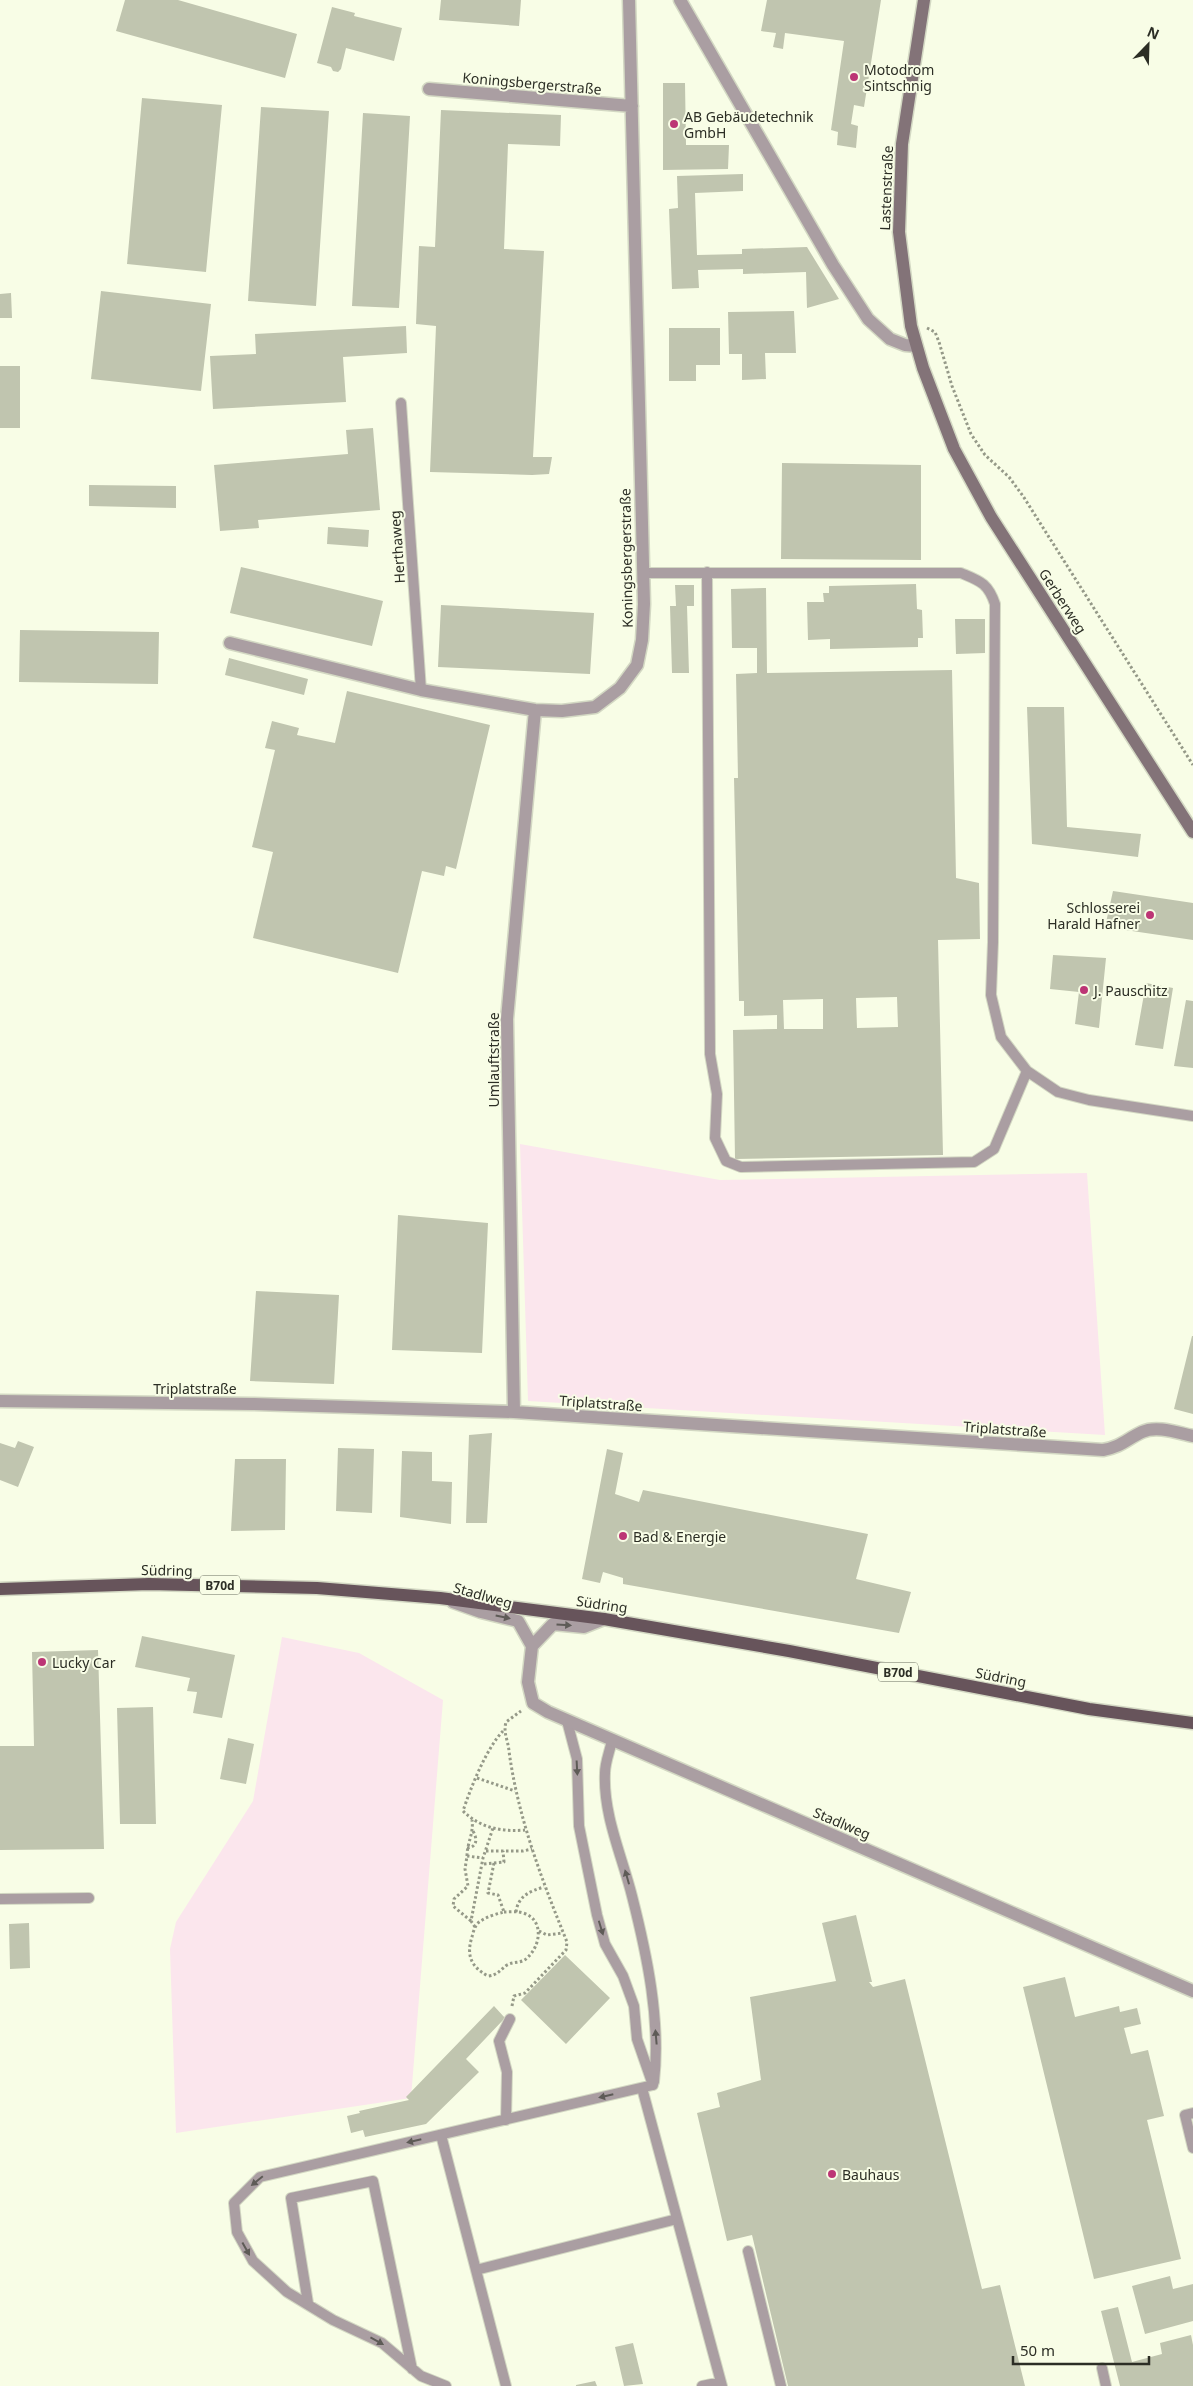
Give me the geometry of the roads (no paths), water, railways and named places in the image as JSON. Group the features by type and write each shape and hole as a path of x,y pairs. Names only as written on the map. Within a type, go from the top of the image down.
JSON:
{"main road":[{"name":"Südring","path":"0,1589 149,1584 318,1588 440,1598 604,1619 789,1651 1089,1709 1193,1723"}],"street":[{"name":"Koningsbergerstraße","path":"230,643 420,690 535,710 595,708 620,688 637,665 642,640 643,573 628,0"},
{"path":"680,0 833,265 868,319 890,339 905,346 916,346"},
{"name":"Lastenstraße","path":"924,0 902,144 899,232 911,326 926,376"},
{"name":"Koningsbergerstraße","path":"429,89 632,106"},
{"name":"Gerberweg","path":"926,376 954,449 991,517 1193,832"},
{"name":"Umlauftstraße","path":"514,1412 507,1019 535,710"},
{"name":"Triplatstraße","path":"0,1401 252,1404 514,1412 1103,1450 1118,1448 1144,1431 1161,1430 1193,1436"},
{"name":"Stadlweg","path":"440,1598 481,1612 518,1621 532,1646 528,1682 533,1703 567,1721 1193,1991"},
{"path":"532,1646 553,1624 584,1627 604,1619"}],"lane":[{"name":"Herthaweg","path":"401,403 420,690"},
{"path":"707,572 710,1054 718,1094 715,1138 726,1161 741,1167 974,1162 994,1148 1027,1071"},
{"path":"643,573 961,573 980,581 990,590 995,604 993,942 990,995 1001,1037 1027,1071 1058,1092 1089,1100 1193,1116"},
{"path":"567,1721 577,1760 579,1826 597,1915 605,1944 623,1976 634,2006 637,2039 653,2085"},
{"path":"612,1740 605,1772 606,1800 632,1895 648,1979 657,2054 653,2085"},
{"path":"0,1899 90,1898"},
{"path":"506,2120 507,2072 499,2041 510,2019"},
{"path":"446,2386 421,2376 382,2343 334,2320 287,2292 253,2261 236,2232 234,2203 260,2176 653,2085"},
{"path":"642,2088 721,2384 702,2386"},
{"path":"1193,2112 1185,2114 1193,2148"},
{"path":"440,2135 506,2386"},
{"path":"308,2303 290,2198 373,2181 412,2369"},
{"path":"476,2270 677,2220"},
{"path":"748,2251 781,2386"},
{"path":"1102,2368 1106,2386"}],"place":[{"name":"Motodrom Sintschnig","path":"854,77"},
{"name":"AB Gebäudetechnik GmbH","path":"674,124"},
{"name":"Schlosserei Harald Hafner","path":"1150,915"},
{"name":"J. Pauschitz","path":"1084,990"},
{"name":"Bad & Energie","path":"623,1536"},
{"name":"Lucky Car","path":"42,1662"},
{"name":"Bauhaus","path":"832,2174"}]}
